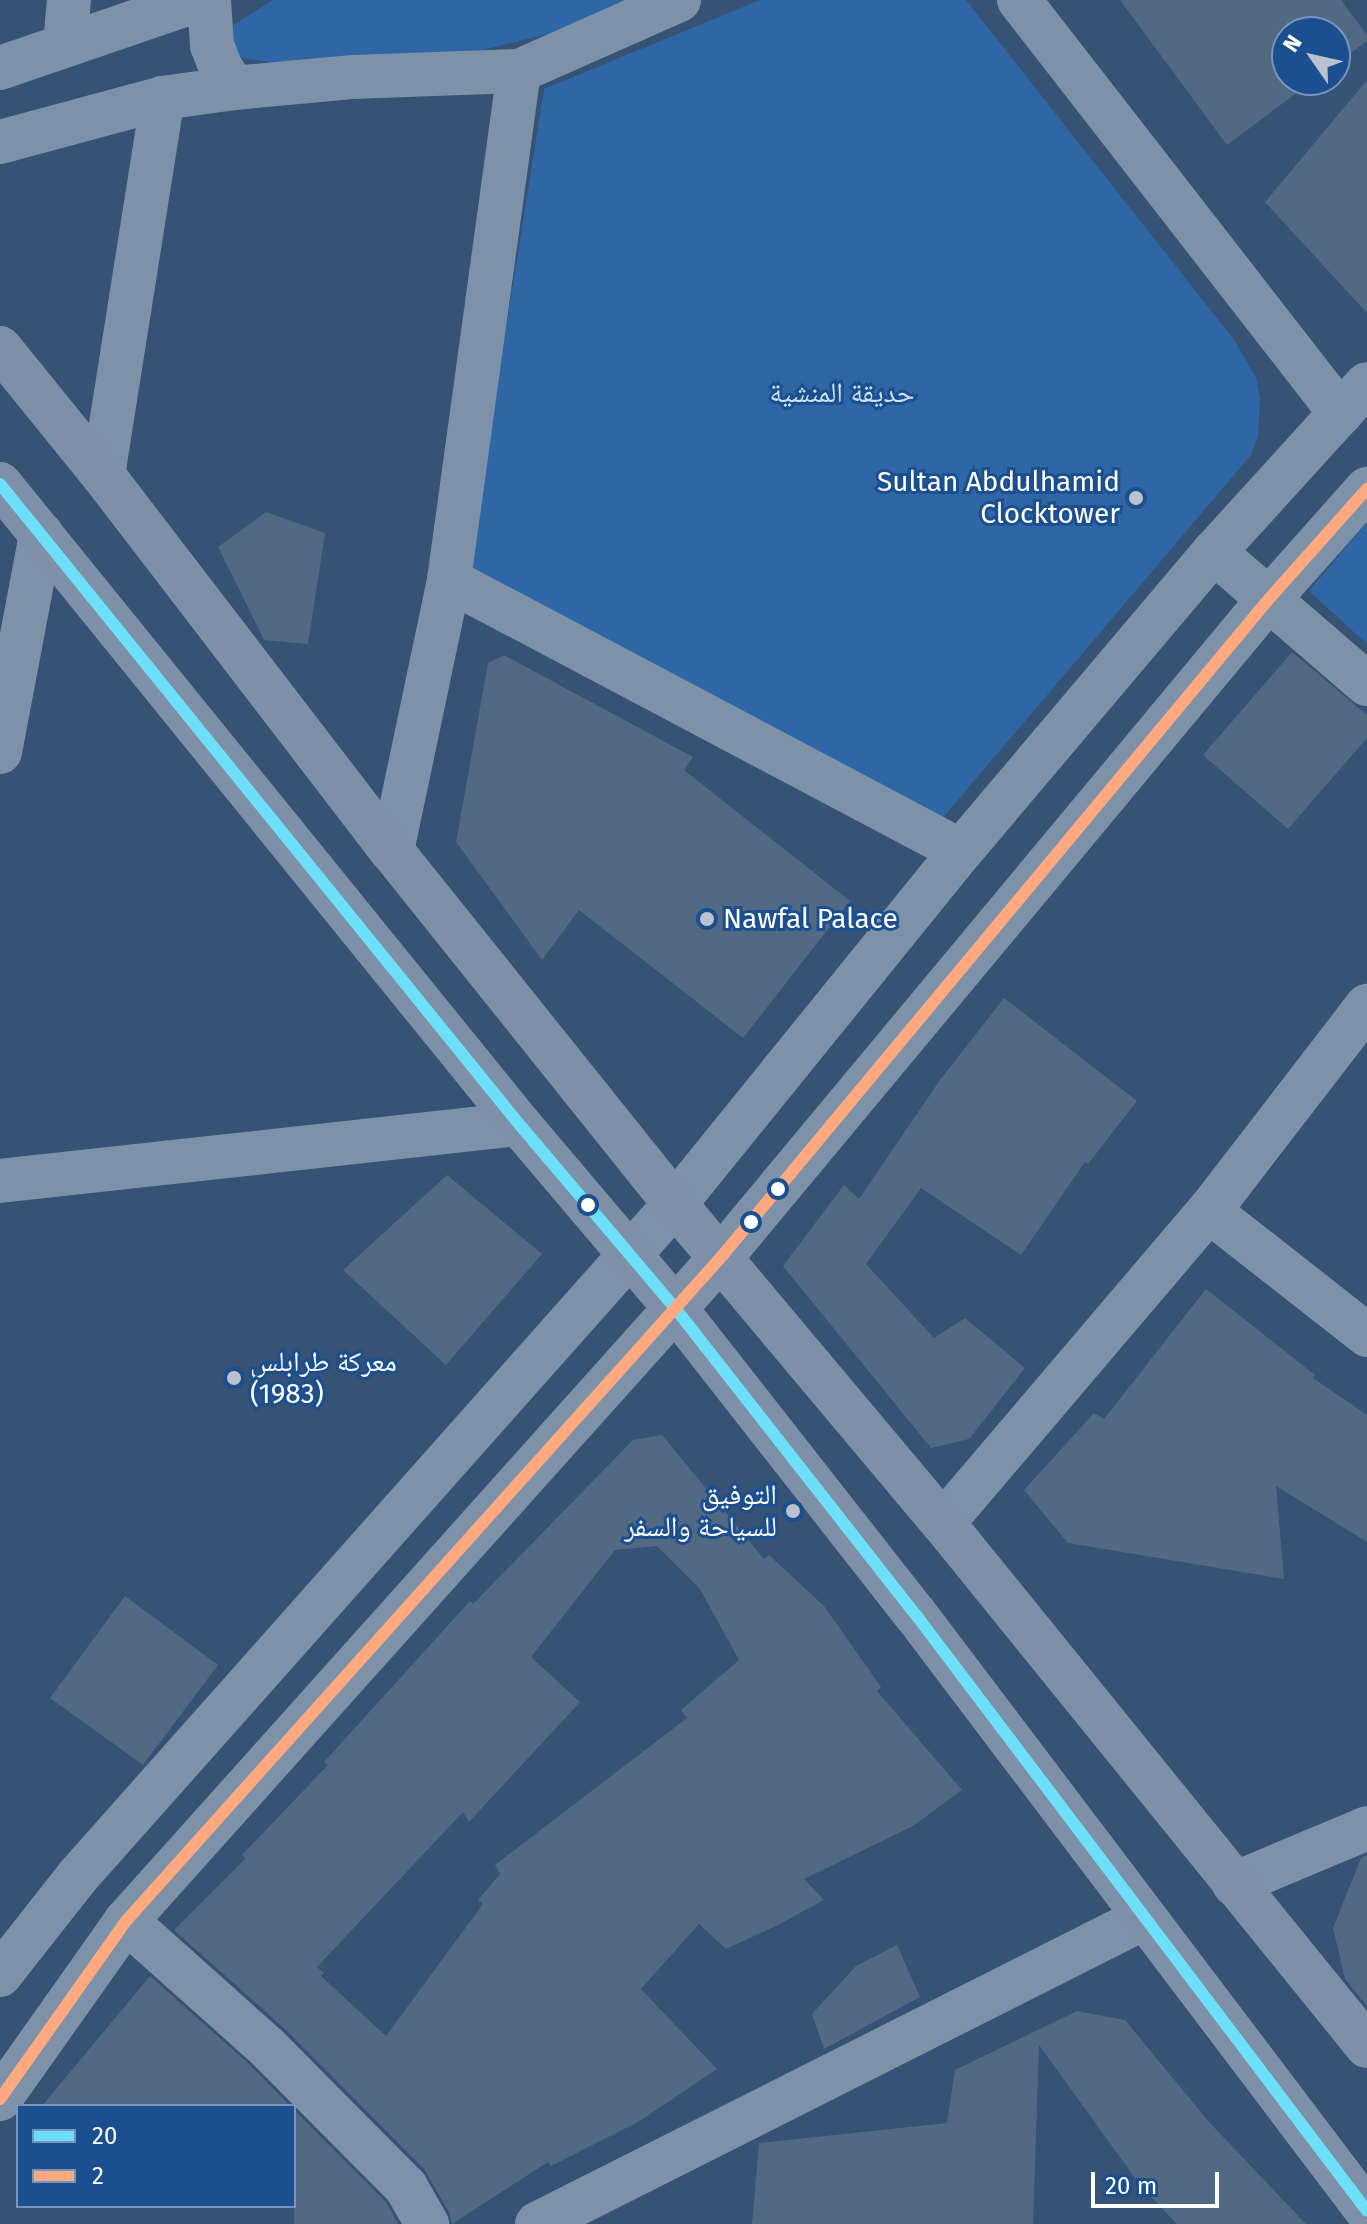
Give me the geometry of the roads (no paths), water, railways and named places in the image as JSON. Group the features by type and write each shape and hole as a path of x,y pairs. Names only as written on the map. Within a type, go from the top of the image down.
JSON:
{"highway":[{"path":"0,348 103,475 392,851 675,1204 722,1256 943,1523 1367,2046"},
{"path":"0,484 519,1124 675,1308 916,1615 1367,2211"}],"street":[{"path":"65,44 69,0"},
{"path":"0,68 199,0"},
{"path":"209,0 212,45 221,68 234,88"},
{"path":"0,142 163,98 234,88 353,77 519,71 679,0"},
{"path":"0,1975 77,1877 675,1204 961,851 1214,552 1354,399 1019,0"},
{"path":"392,851 449,580 519,71"},
{"path":"103,475 163,98"},
{"path":"0,2099 126,1921 722,1256 1268,600 1367,489"},
{"path":"0,752 41,534"},
{"path":"1214,552 1367,684"},
{"path":"449,580 961,851"},
{"path":"943,1523 1209,1211 1367,1006"},
{"path":"0,1181 519,1124"},
{"path":"1209,1211 1367,1335"},
{"path":"1234,1884 1367,1828"},
{"path":"537,2224 1144,1918"},
{"path":"126,1921 266,2046 406,2187 427,2224"}],"place":[{"name":"Sultan Abdulhamid Clocktower","path":"1136,498"},
{"name":"Nawfal Palace","path":"707,919"},
{"name":"معركة طرابلس (1983)","path":"234,1378"},
{"name":"التوفيق للسياحة والسفر","path":"793,1511"}],"park label":[{"name":"حديقة المنشية","path":"842,393"}]}
